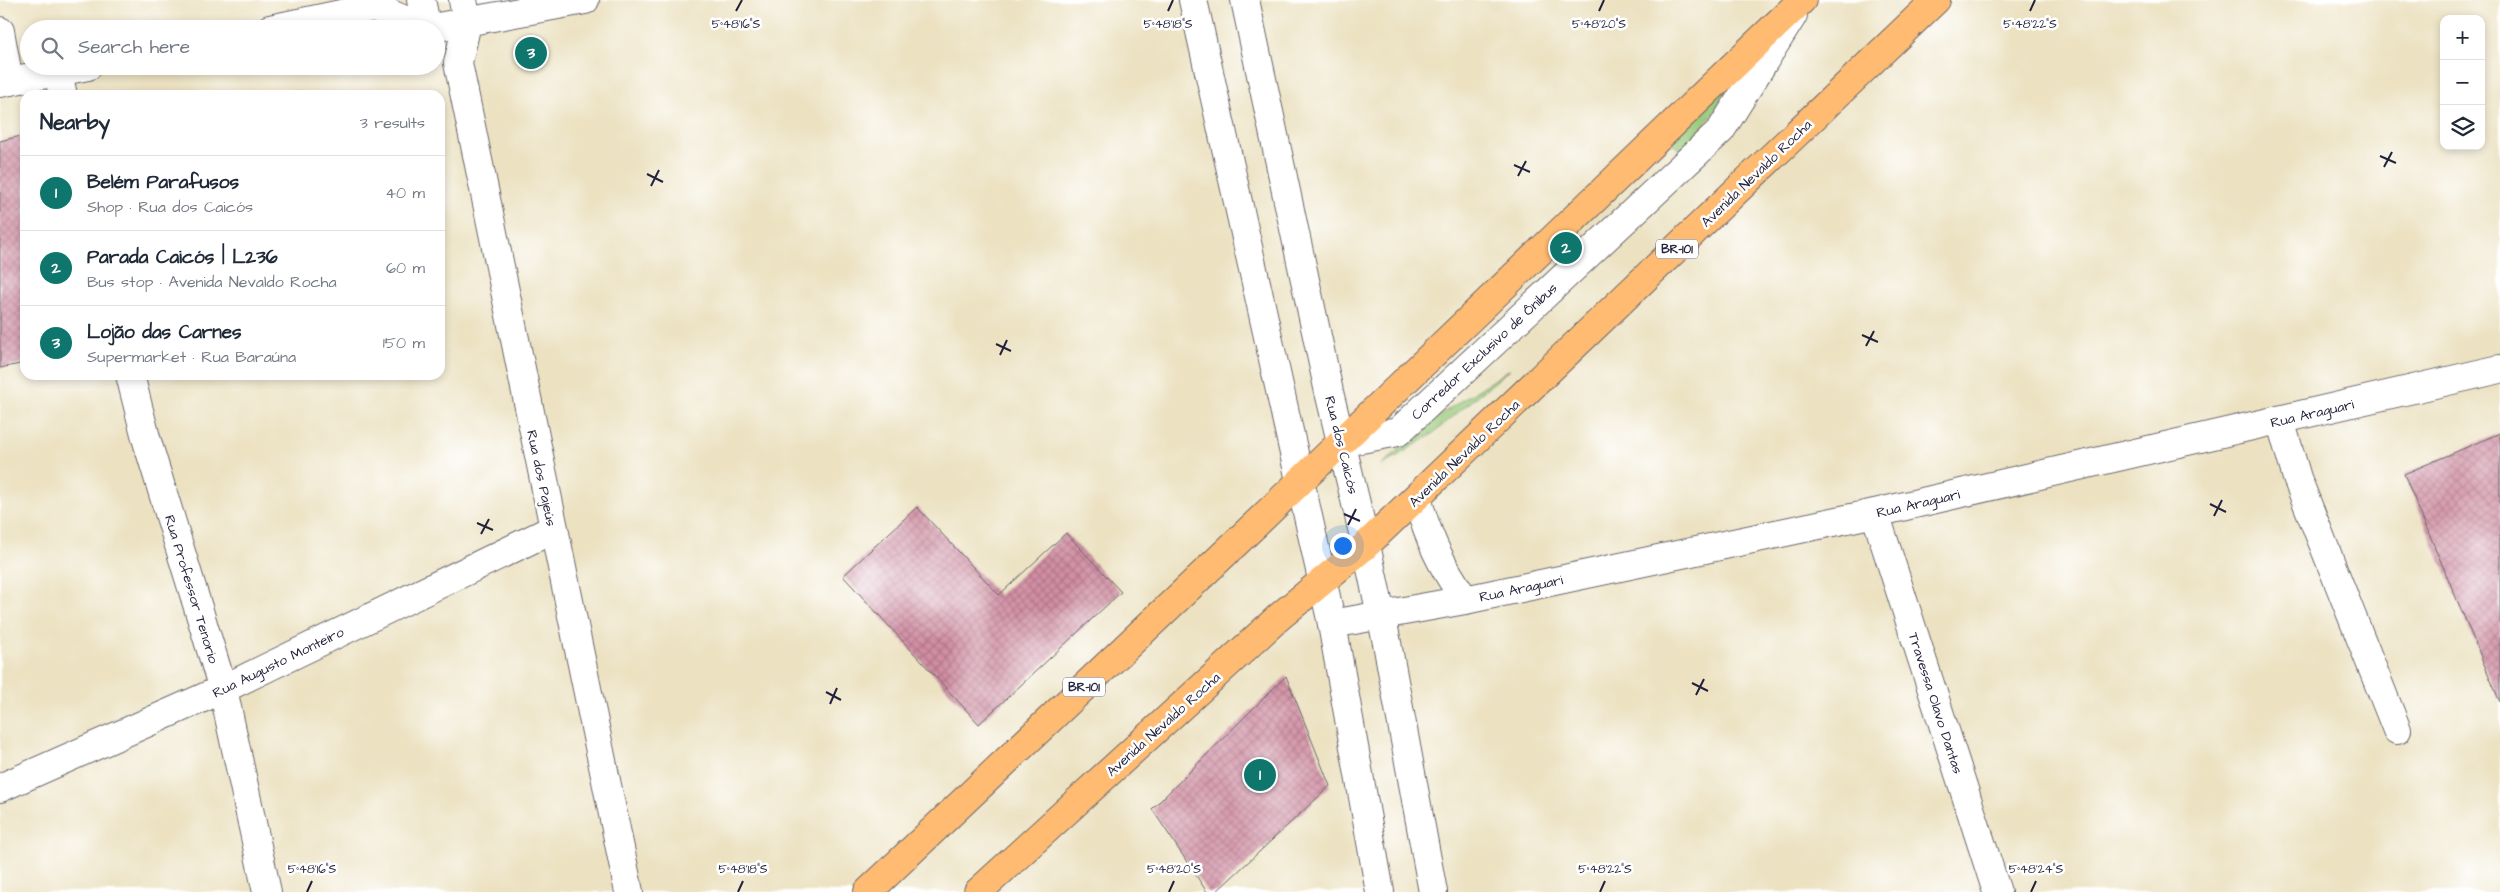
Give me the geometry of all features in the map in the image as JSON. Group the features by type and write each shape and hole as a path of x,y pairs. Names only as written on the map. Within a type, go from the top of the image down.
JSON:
{"highway":[{"name":"BR-101","path":"868,892 1802,0"},
{"name":"Avenida Nevaldo Rocha","path":"978,892 1272,624 1366,545 1417,498 1936,0"}],"street":[{"path":"421,0 425,20"},
{"path":"445,21 465,12 585,0"},
{"path":"1193,0 1332,624 1380,892"},
{"name":"Rua dos Caicós","path":"1245,0 1340,443 1366,545 1433,892"},
{"name":"Corredor Exclusivo de Ônibus","path":"1340,443 1398,432 1721,130 1802,0"},
{"path":"309,20 378,4 409,20"},
{"name":"Rua dos Pajeús","path":"465,12 458,63 629,892"},
{"path":"0,31 5,82 60,84 74,75"},
{"path":"445,49 458,63"},
{"name":"Rua Araguari","path":"1332,624 1465,600 1875,513 2500,369"},
{"name":"Rua Professor Tenorio","path":"131,380 146,438 223,690 267,892"},
{"path":"2280,420 2298,478 2397,730"},
{"path":"1417,498 1427,532 1441,565 1465,600"},
{"name":"Travessa Olavo Dantas","path":"1875,513 1997,892"},
{"name":"Rua Augusto Monteiro","path":"0,788 223,690 553,529"}],"green space":[{"path":"1761,54 1682,153 1669,140"},
{"path":"1510,369 1431,435 1381,466 1429,422"}],"building":[{"path":"20,136 20,364 0,368 0,141"},
{"path":"2500,433 2500,702 2404,474"},
{"path":"917,507 999,595 1066,533 1121,592 979,724 843,576"},
{"path":"1286,676 1330,786 1216,892 1207,892 1152,809"}],"place":[{"name":"Lojão das Carnes","path":"531,53"},
{"name":"Parada Caicós | L236","path":"1566,248"},
{"name":"Belém Parafusos","path":"1260,775"}]}
